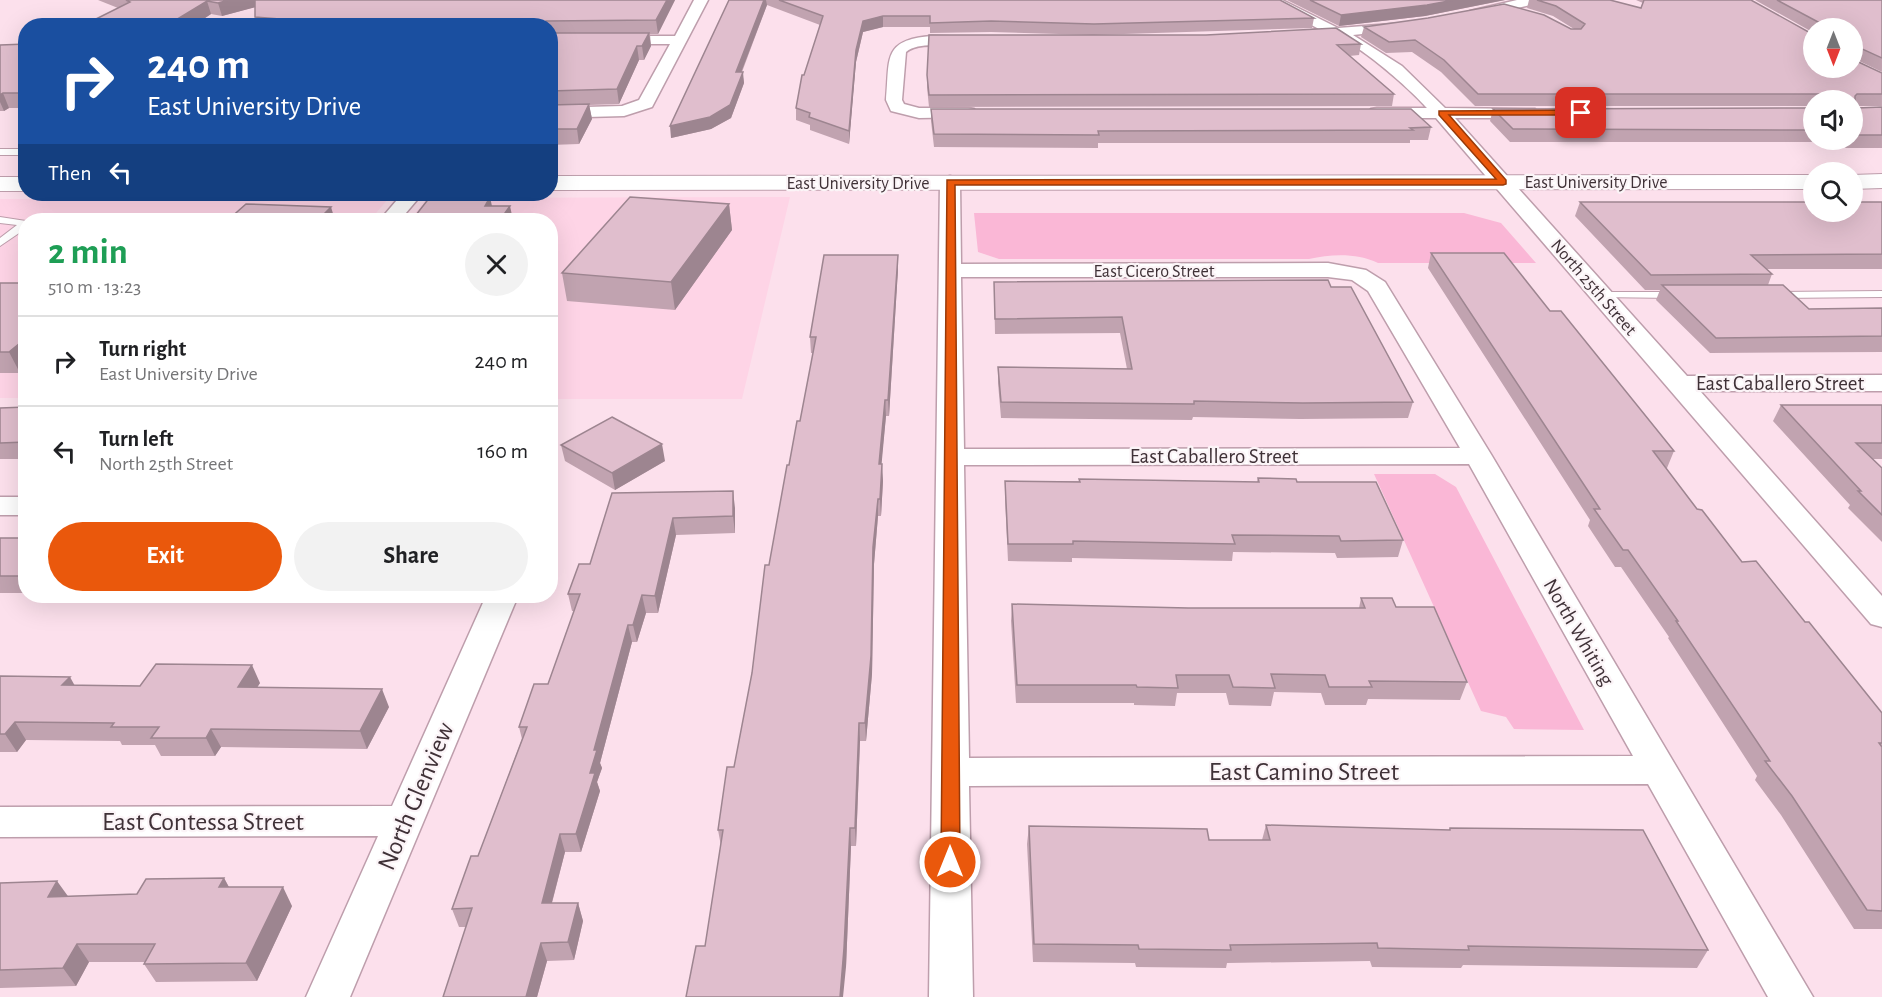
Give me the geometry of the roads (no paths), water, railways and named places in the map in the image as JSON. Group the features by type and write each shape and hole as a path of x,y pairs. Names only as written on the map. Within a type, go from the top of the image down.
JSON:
{"main road":[{"name":"East University Drive","path":"558,183 1803,182"},
{"path":"1863,182 1882,182"},
{"path":"0,184 18,184"}],"street":[{"path":"558,113 612,112 634,109 650,99 701,0"},
{"name":"North 25th Street","path":"1271,0 1340,33 1396,69 1442,113 1881,614"},
{"path":"1462,16 1534,0"},
{"path":"1503,8 1525,15"},
{"path":"1294,36 1412,25"},
{"path":"558,40 681,40"},
{"path":"978,41 923,41 907,44 899,51 894,100 901,110 929,114 988,113"},
{"path":"1358,113 1550,113"},
{"path":"950,182 951,997"},
{"path":"396,213 406,201"},
{"name":"East Cicero Street","path":"950,271 1315,270 1358,275"},
{"name":"North Whiting","path":"1358,275 1377,287 1383,294 1791,997"},
{"name":"East Caballero Street","path":"1679,384 1882,383"},
{"name":"East Caballero Street","path":"950,457 1478,456"},
{"path":"0,506 18,506"},
{"name":"North Glenview","path":"328,997 499,603"},
{"name":"East Camino Street","path":"950,772 1659,770"},
{"name":"East Contessa Street","path":"0,822 405,821"}],"lane":[{"path":"0,152 18,152"},
{"path":"0,220 18,222"},
{"path":"0,243 18,230"},
{"path":"1765,295 1882,294"},
{"path":"1601,295 1683,295"}]}
